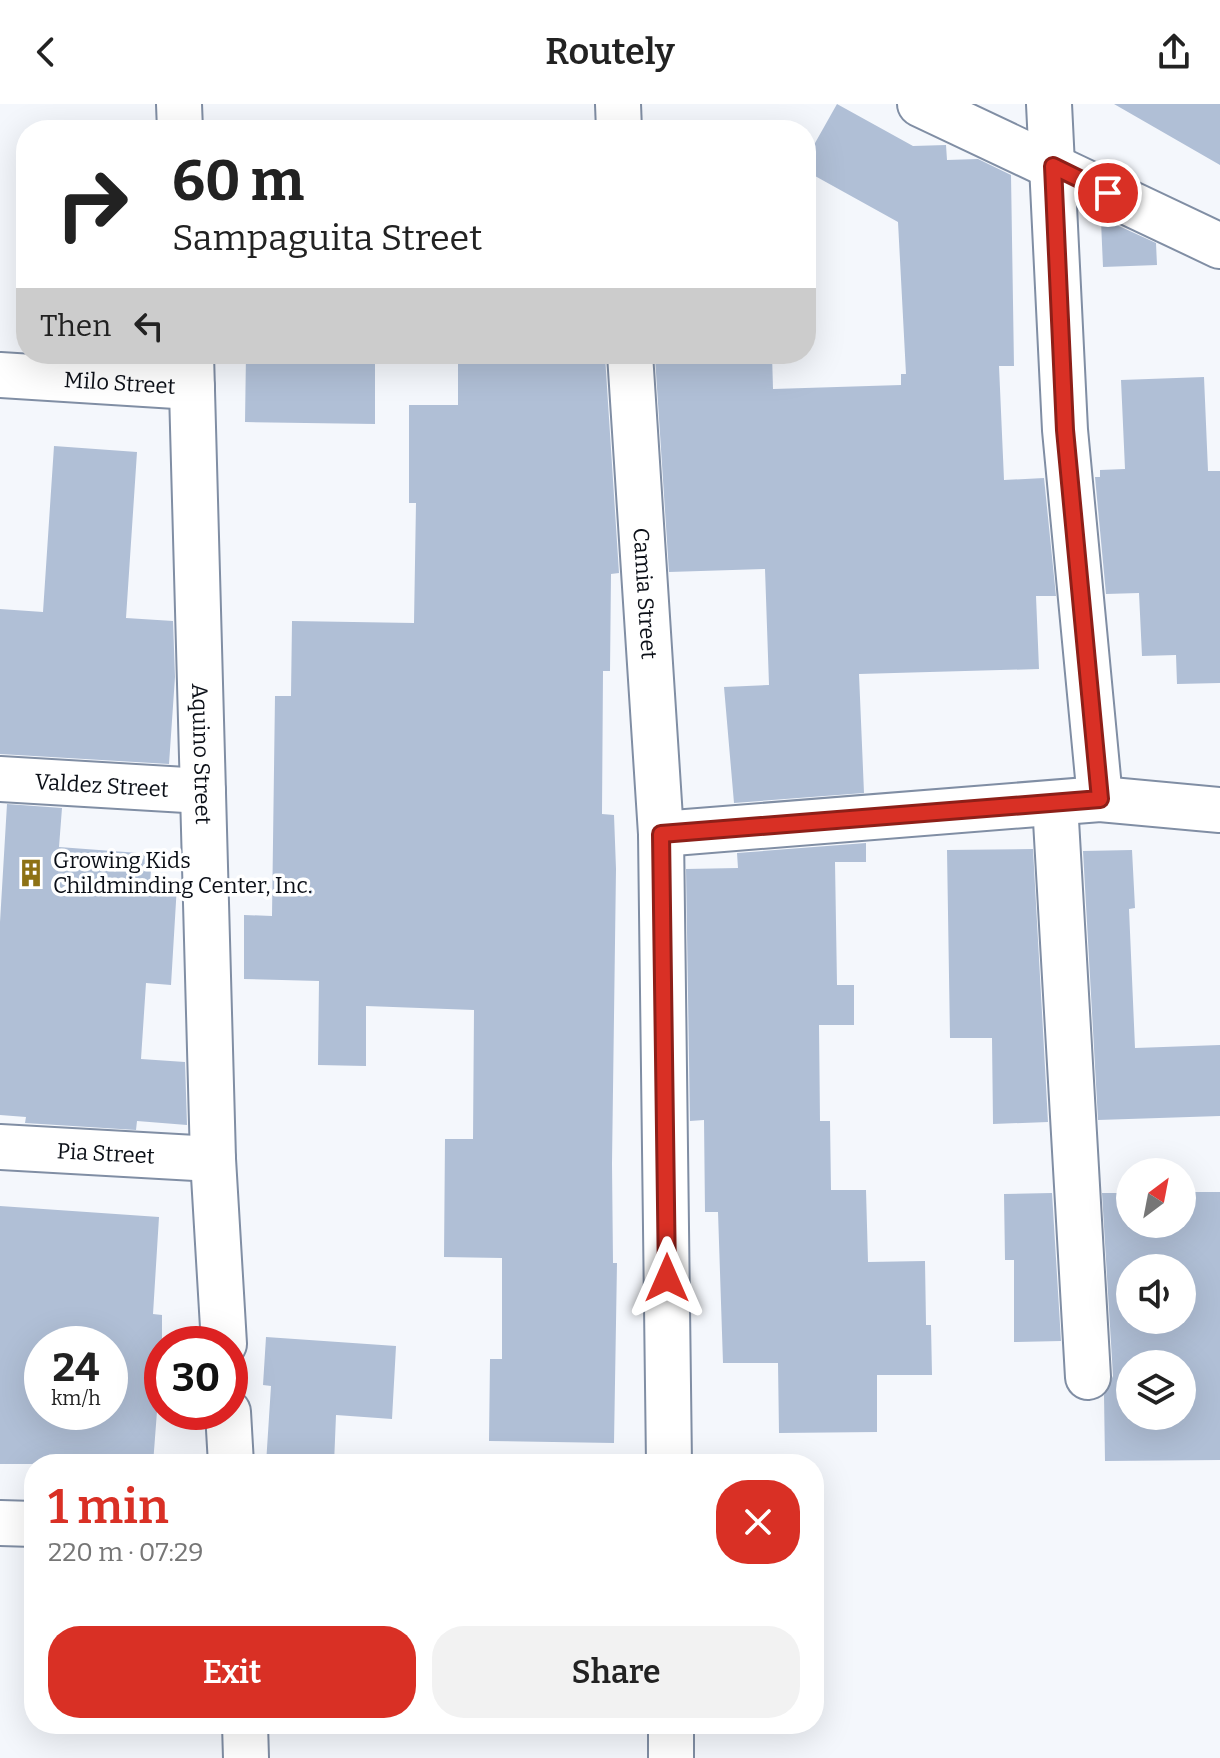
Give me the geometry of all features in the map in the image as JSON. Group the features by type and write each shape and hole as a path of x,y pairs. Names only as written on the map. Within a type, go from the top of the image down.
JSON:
{"street":[{"path":"920,104 1220,246"},
{"path":"1049,104 1065,430 1100,799"},
{"name":"Camia Street","path":"631,364 661,834 669,1454"},
{"name":"Milo Street","path":"0,375 191,370"},
{"name":"Aquino Street","path":"191,370 213,1159 223,1326"},
{"name":"Valdez Street","path":"0,779 203,791"},
{"path":"661,834 1100,799 1220,810"},
{"path":"1055,803 1088,1377"},
{"name":"Pia Street","path":"0,1147 213,1159"},
{"path":"229,1430 230,1454"},
{"path":"0,1523 24,1524"},
{"path":"245,1734 246,1758"},
{"path":"671,1734 671,1758"}],"building":[{"path":"837,104 913,146 946,145 947,160 978,159 1011,175 1014,366 999,366 1004,480 1044,478 1056,596 1036,596 1039,669 859,674 864,793 734,803 724,687 769,685 765,569 669,572 655,364 772,364 773,389 901,385 901,374 906,374 898,222 816,177 816,141"},
{"path":"1114,104 1220,104 1220,165"},
{"path":"1101,221 1108,221 1156,243 1157,265 1103,267"},
{"path":"246,364 375,364 375,424 245,422"},
{"path":"458,364 606,364 619,573 611,574 610,671 603,671 602,814 614,815 616,869 612,1164 613,1263 617,1263 614,1443 489,1441 490,1359 502,1359 502,1258 444,1257 445,1139 473,1139 474,1010 366,1006 366,1066 318,1065 319,981 244,979 244,915 272,916 275,696 291,696 292,621 414,623 416,503 409,503 409,405 458,405"},
{"path":"1204,377 1208,471 1220,471 1220,683 1177,684 1176,655 1142,656 1139,593 1106,594 1095,477 1100,477 1100,470 1125,469 1121,380"},
{"path":"54,446 137,452 126,618 173,621 175,677 169,764 0,754 0,609 43,612"},
{"path":"7,804 62,808 59,847 152,854 150,884 177,885 171,985 146,983 141,1059 185,1062 187,1125 137,1121 136,1130 25,1123 26,1117 0,1115 0,922"},
{"path":"866,843 866,862 835,862 837,985 854,985 854,1025 819,1025 820,1121 830,1121 831,1190 866,1190 868,1262 925,1261 926,1325 931,1325 932,1375 877,1375 877,1432 779,1433 778,1363 723,1363 718,1212 705,1212 704,1120 690,1121 686,869 738,868 737,853"},
{"path":"1033,849 1048,1122 993,1124 992,1038 950,1038 947,850"},
{"path":"1132,850 1135,908 1129,909 1135,1048 1220,1045 1220,1116 1098,1120 1083,851"},
{"path":"1196,1192 1220,1192 1220,1460 1105,1461 1104,1395 1113,1376 1102,1193 1116,1193 1116,1238 1196,1238"},
{"path":"1052,1193 1061,1341 1014,1342 1014,1260 1005,1260 1004,1194"},
{"path":"0,1206 159,1217 153,1314 162,1315 162,1326 144,1326 144,1430 156,1430 154,1454 24,1454 24,1464 0,1464"},
{"path":"266,1337 396,1346 392,1419 336,1415 334,1454 267,1454 271,1386 263,1385"}],"place":[{"name":"Growing Kids Childminding Center, Inc.","path":"31,873"}],"route":[{"path":"667,1278 661,834 1100,799 1065,430 1053,166 1108,193"}]}
